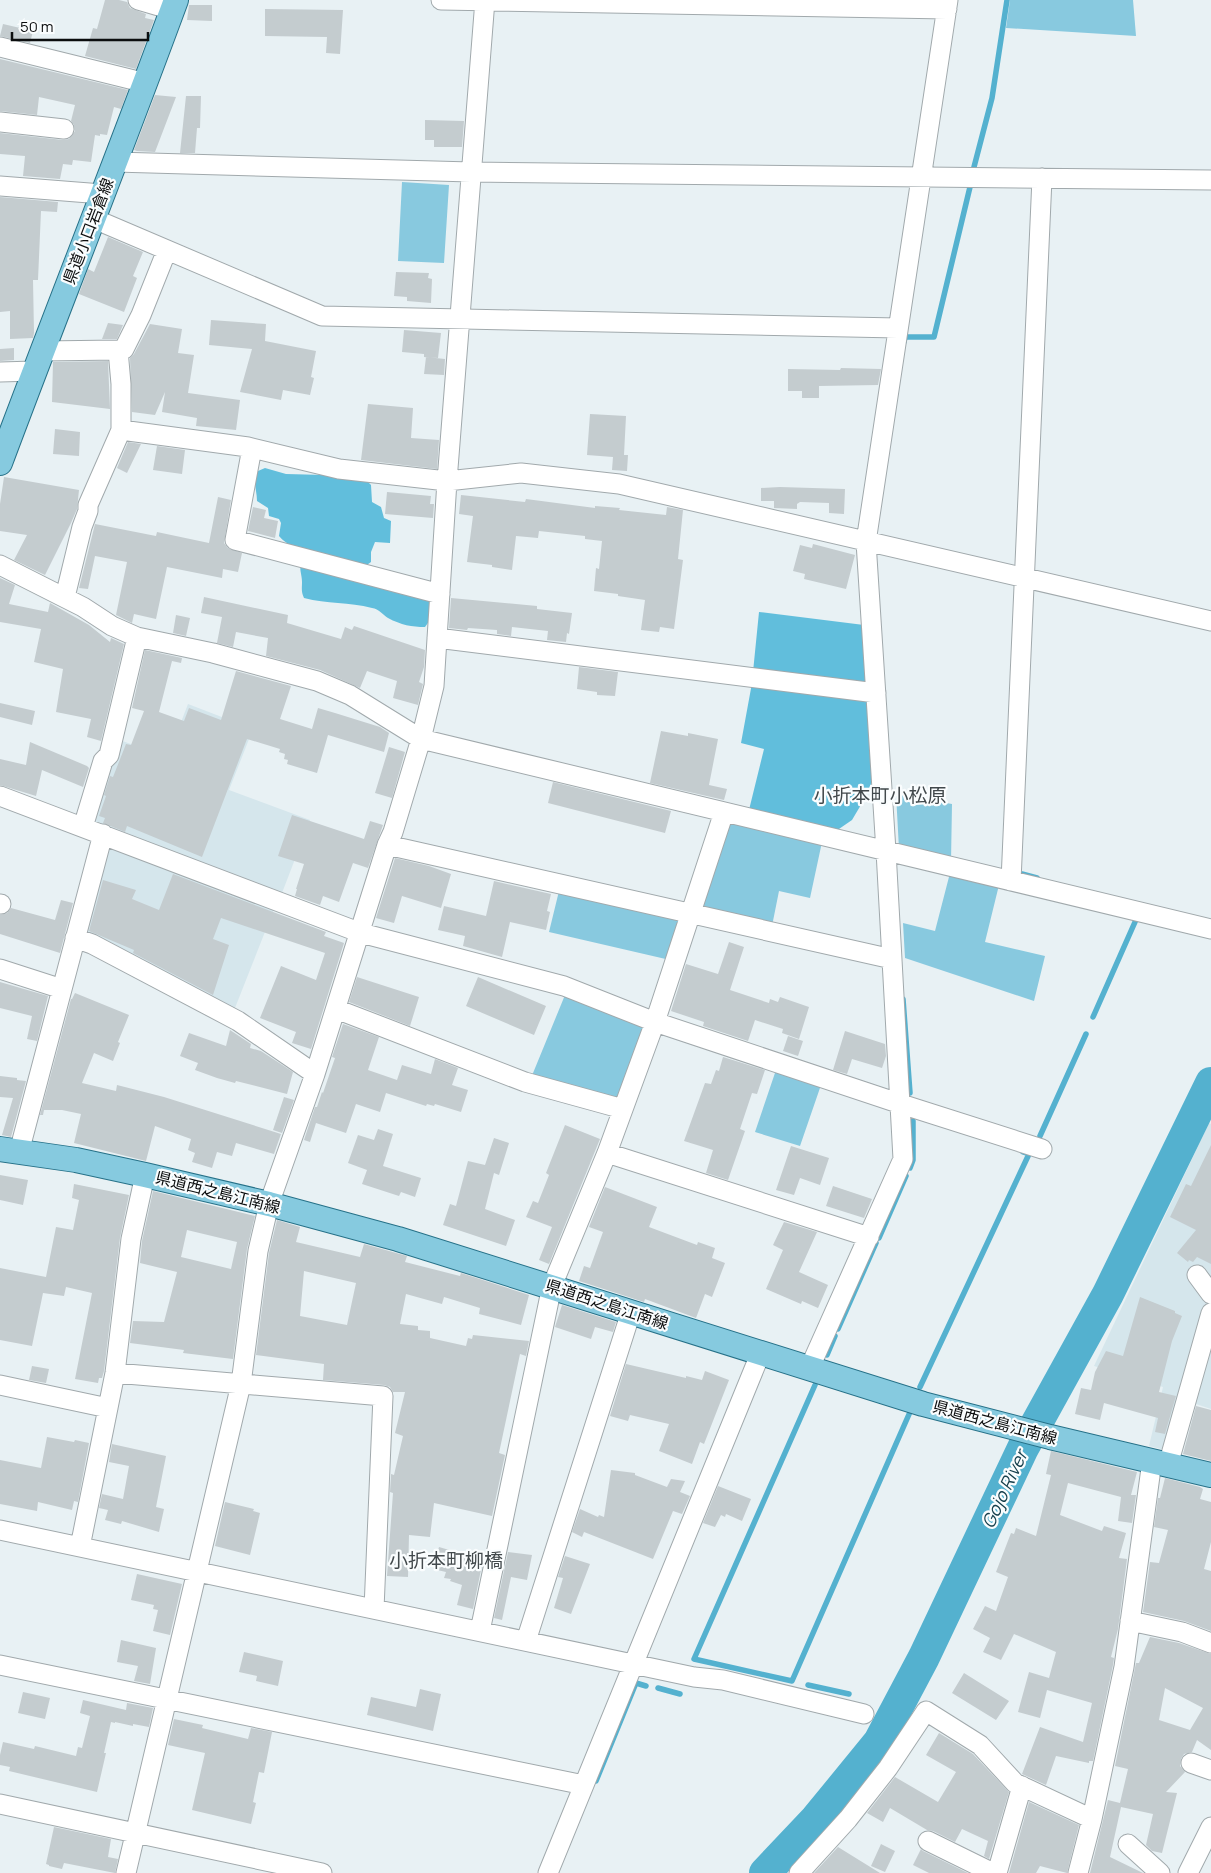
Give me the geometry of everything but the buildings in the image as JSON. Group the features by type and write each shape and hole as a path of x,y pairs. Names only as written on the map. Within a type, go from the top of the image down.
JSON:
{"main road":[{"name":"県道小口岩倉線","path":"0,463 92,218 146,83 174,5"},
{"name":"県道西之島江南線","path":"10,1150 76,1160 145,1175 268,1204 398,1239 923,1404 1014,1426 1050,1437 1211,1475"}],"street":[{"path":"138,0 174,5"},
{"path":"441,0 948,4 920,177 866,542 904,1159 810,1367"},
{"path":"126,1873 241,1384 255,1270 268,1204 315,1074 387,846 394,832 421,740 434,686 447,481 485,0"},
{"path":"0,47 146,83"},
{"path":"0,122 64,130"},
{"path":"115,162 471,172 1211,180"},
{"path":"1011,881 1042,178"},
{"path":"0,186 102,194"},
{"path":"92,218 322,316 898,328"},
{"path":"0,372 38,361 124,349 141,315 166,250"},
{"path":"65,597 82,527 88,512 88,505 121,430 121,384 118,350"},
{"path":"121,430 252,448 339,469 447,481 521,473 620,484 1211,621"},
{"path":"252,448 235,540 440,594"},
{"path":"0,565 65,597 112,626 137,637 212,653 317,681 350,695 421,740 1211,929"},
{"path":"83,827 103,761 109,755 137,637"},
{"path":"437,638 876,693"},
{"path":"0,796 361,933 564,986 655,1022 900,1104 1042,1149"},
{"path":"480,1631 552,1286 606,1153 655,1022 724,812"},
{"path":"10,1150 62,989 103,834"},
{"path":"387,846 892,959"},
{"path":"75,938 92,944 238,1021 315,1074"},
{"path":"0,969 62,989"},
{"path":"336,1009 525,1082 623,1109"},
{"path":"606,1153 869,1236"},
{"path":"80,1546 116,1374 131,1239 145,1175"},
{"path":"1197,1275 1211,1294"},
{"path":"526,1641 631,1312"},
{"path":"1078,1873 1092,1819 1124,1667 1130,1621 1160,1463 1211,1313"},
{"path":"548,1873 761,1352"},
{"path":"116,1374 383,1396 374,1609"},
{"path":"0,1385 108,1408"},
{"path":"0,1530 694,1677 723,1680 864,1714"},
{"path":"1130,1621 1182,1632 1211,1643"},
{"path":"0,1665 584,1785"},
{"path":"798,1873 848,1819 871,1790 888,1768 926,1710 980,1746 1015,1783 1092,1819"},
{"path":"1191,1763 1211,1770"},
{"path":"928,1841 995,1873 1022,1786"},
{"path":"0,1804 322,1873"},
{"path":"1188,1873 1211,1827"},
{"path":"1128,1844 1160,1873"}],"shaded area":[{"path":"1010,0 1133,0 1136,36 1006,28"},
{"path":"402,182 449,185 444,263 398,261"},
{"path":"265,468 286,474 324,475 367,481 371,485 372,502 381,507 384,518 391,521 390,543 375,542 371,552 371,562 364,567 318,556 295,548 279,536 281,523 279,519 269,516 268,508 257,501 256,475 258,471"},
{"path":"301,562 432,601 430,620 425,627 411,626 388,618 374,609 304,598 302,594"},
{"path":"759,612 864,625 867,682 861,686 753,672"},
{"path":"752,683 863,698 869,704 873,779 865,798 852,820 836,831 749,810 764,749 741,743"},
{"path":"188,704 253,729 229,790 310,820 282,893 90,821 120,740 160,755 178,730"},
{"path":"896,794 952,804 951,861 899,849"},
{"path":"733,820 822,842 810,898 779,891 772,926 705,911 700,903 727,824"},
{"path":"112,845 274,909 233,1013 89,938 82,929 105,848"},
{"path":"950,873 999,885 985,942 1045,956 1034,1001 905,958 903,923 935,931"},
{"path":"559,891 681,919 670,960 549,932"},
{"path":"565,995 642,1025 645,1032 621,1098 613,1102 531,1078"},
{"path":"776,1070 821,1085 800,1146 755,1132"},
{"path":"1209,1123 1211,1124 1211,1409 1196,1404 1181,1454 1149,1446 1163,1387 1094,1366"}],"waterway":[{"path":"974,167 992,98 1007,0"},
{"path":"904,342 905,337 934,337 970,187"},
{"path":"1022,874 1037,878"},
{"path":"1093,1017 1135,922"},
{"path":"903,999 910,1093"},
{"path":"1040,1136 1086,1034"},
{"name":"Gojo River","path":"765,1873 816,1819 879,1742 924,1657 1023,1448 1108,1294 1211,1083"},
{"path":"910,1168 913,1160 913,1121"},
{"path":"920,1387 1029,1154 1023,1152"},
{"path":"879,1238 906,1176"},
{"path":"838,1329 876,1243"},
{"path":"827,1355 835,1336"},
{"path":"815,1385 694,1659 792,1681 910,1412"},
{"path":"596,1781 636,1683 646,1686"},
{"path":"808,1685 849,1694"},
{"path":"658,1688 680,1694"}],"district":[{"name":"小折本町小松原","path":"880,795"},
{"name":"小折本町柳橋","path":"446,1560"}]}
